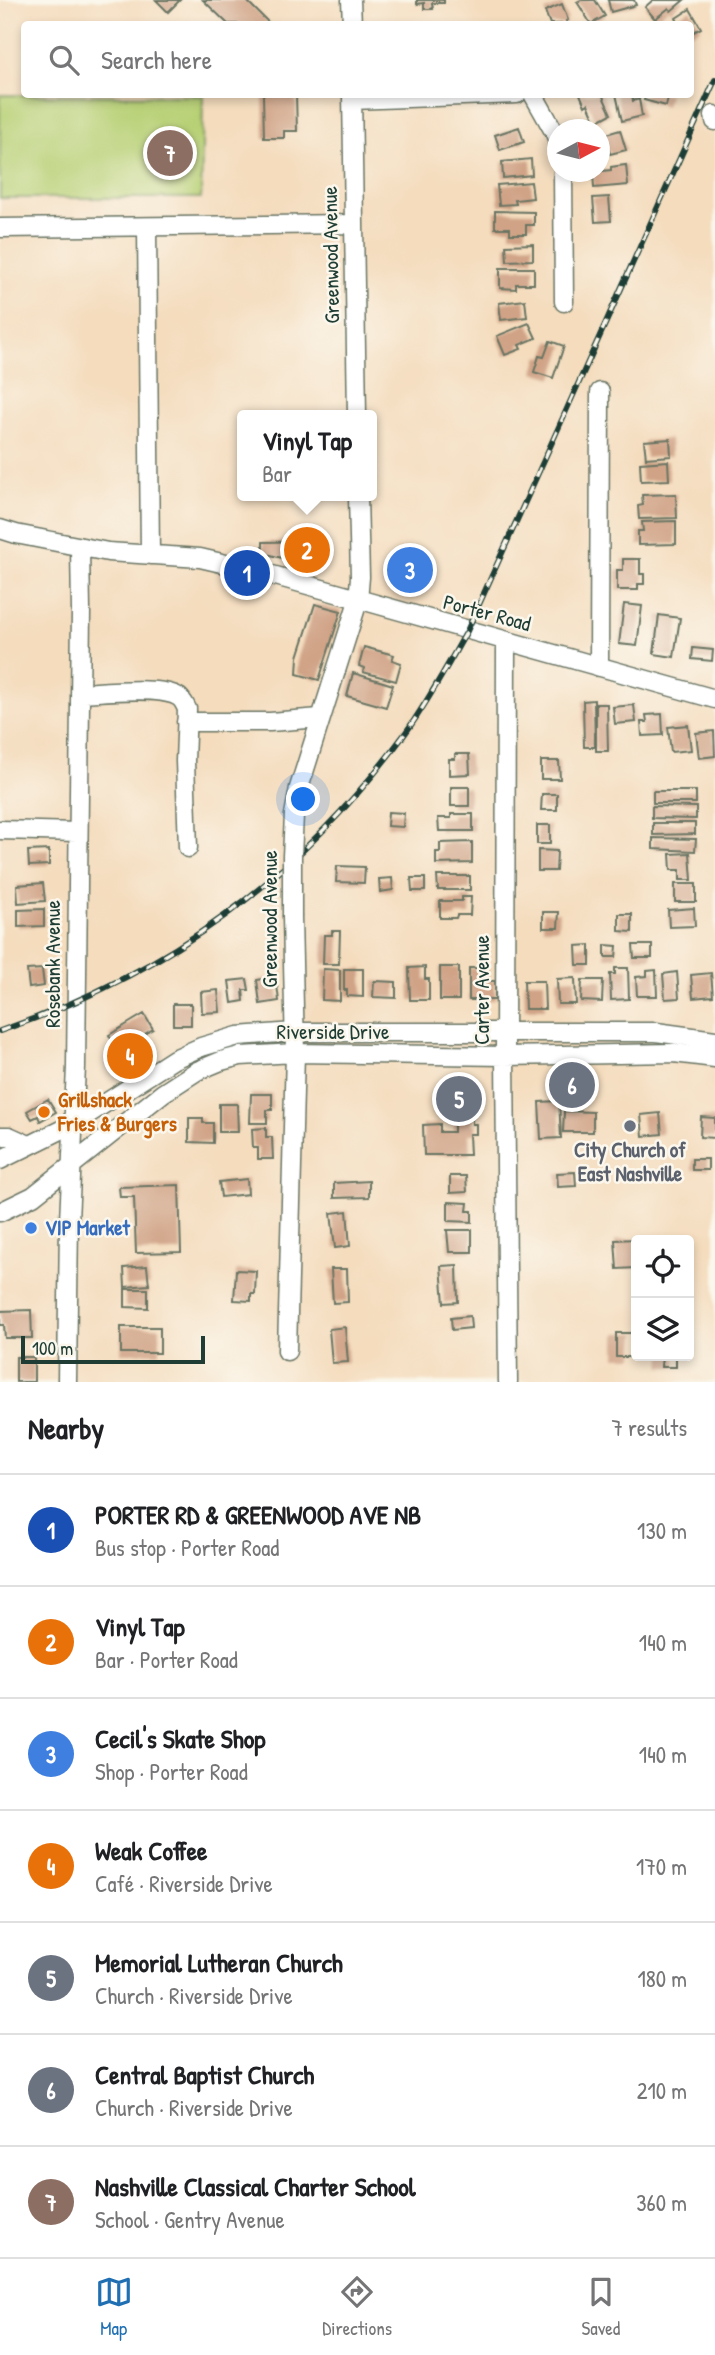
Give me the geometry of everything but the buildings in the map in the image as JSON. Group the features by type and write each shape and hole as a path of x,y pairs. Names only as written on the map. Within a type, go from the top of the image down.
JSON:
{"street":[{"path":"351,0 352,21"},
{"name":"Greenwood Avenue","path":"352,98 357,410"},
{"path":"535,98 547,119"},
{"path":"563,182 564,302"},
{"path":"0,228 353,224"},
{"path":"147,227 150,555"},
{"path":"599,667 600,391"},
{"name":"Greenwood Avenue","path":"288,1351 295,1053 292,917 294,815 299,788 358,601 358,501"},
{"name":"Porter Road","path":"0,529 108,552 200,558 715,699"},
{"name":"Rosebank Avenue","path":"67,1382 69,1221 76,1067 80,547"},
{"name":"Carter Avenue","path":"506,641 505,1056 508,1382"},
{"path":"80,693 142,690 177,696 187,709 185,761 188,848"},
{"path":"186,722 270,722 320,718"},
{"path":"0,830 77,832"},
{"name":"Riverside Drive","path":"0,1160 73,1124 174,1059 218,1040 263,1032 656,1032 715,1040"},
{"path":"419,1033 419,1055"},
{"name":"Riverside Drive","path":"0,1212 33,1196 151,1103 197,1071 240,1056 295,1053 505,1056 674,1053 715,1058"},
{"path":"137,1084 151,1103"},
{"path":"0,1136 9,1136 29,1145"},
{"path":"33,1196 49,1197 61,1206 69,1221"}],"green space":[{"path":"0,95 21,95 21,98 203,98 201,198 0,198"}],"railway":[{"path":"0,1031 61,1008 119,981 174,950 225,915 274,876 320,834 404,735 467,631 715,80"}],"place":[{"name":"Nashville Classical Charter School","path":"170,153"},
{"name":"Vinyl Tap","path":"307,550"},
{"name":"Cecil's Skate Shop","path":"410,570"},
{"name":"PORTER RD & GREENWOOD AVE NB","path":"247,573"},
{"name":"Weak Coffee","path":"130,1056"},
{"name":"Central Baptist Church","path":"572,1085"},
{"name":"Memorial Lutheran Church","path":"459,1099"},
{"name":"Grillshack Fries & Burgers","path":"44,1112"},
{"name":"City Church of East Nashville","path":"630,1126"},
{"name":"VIP Market","path":"31,1228"}]}
